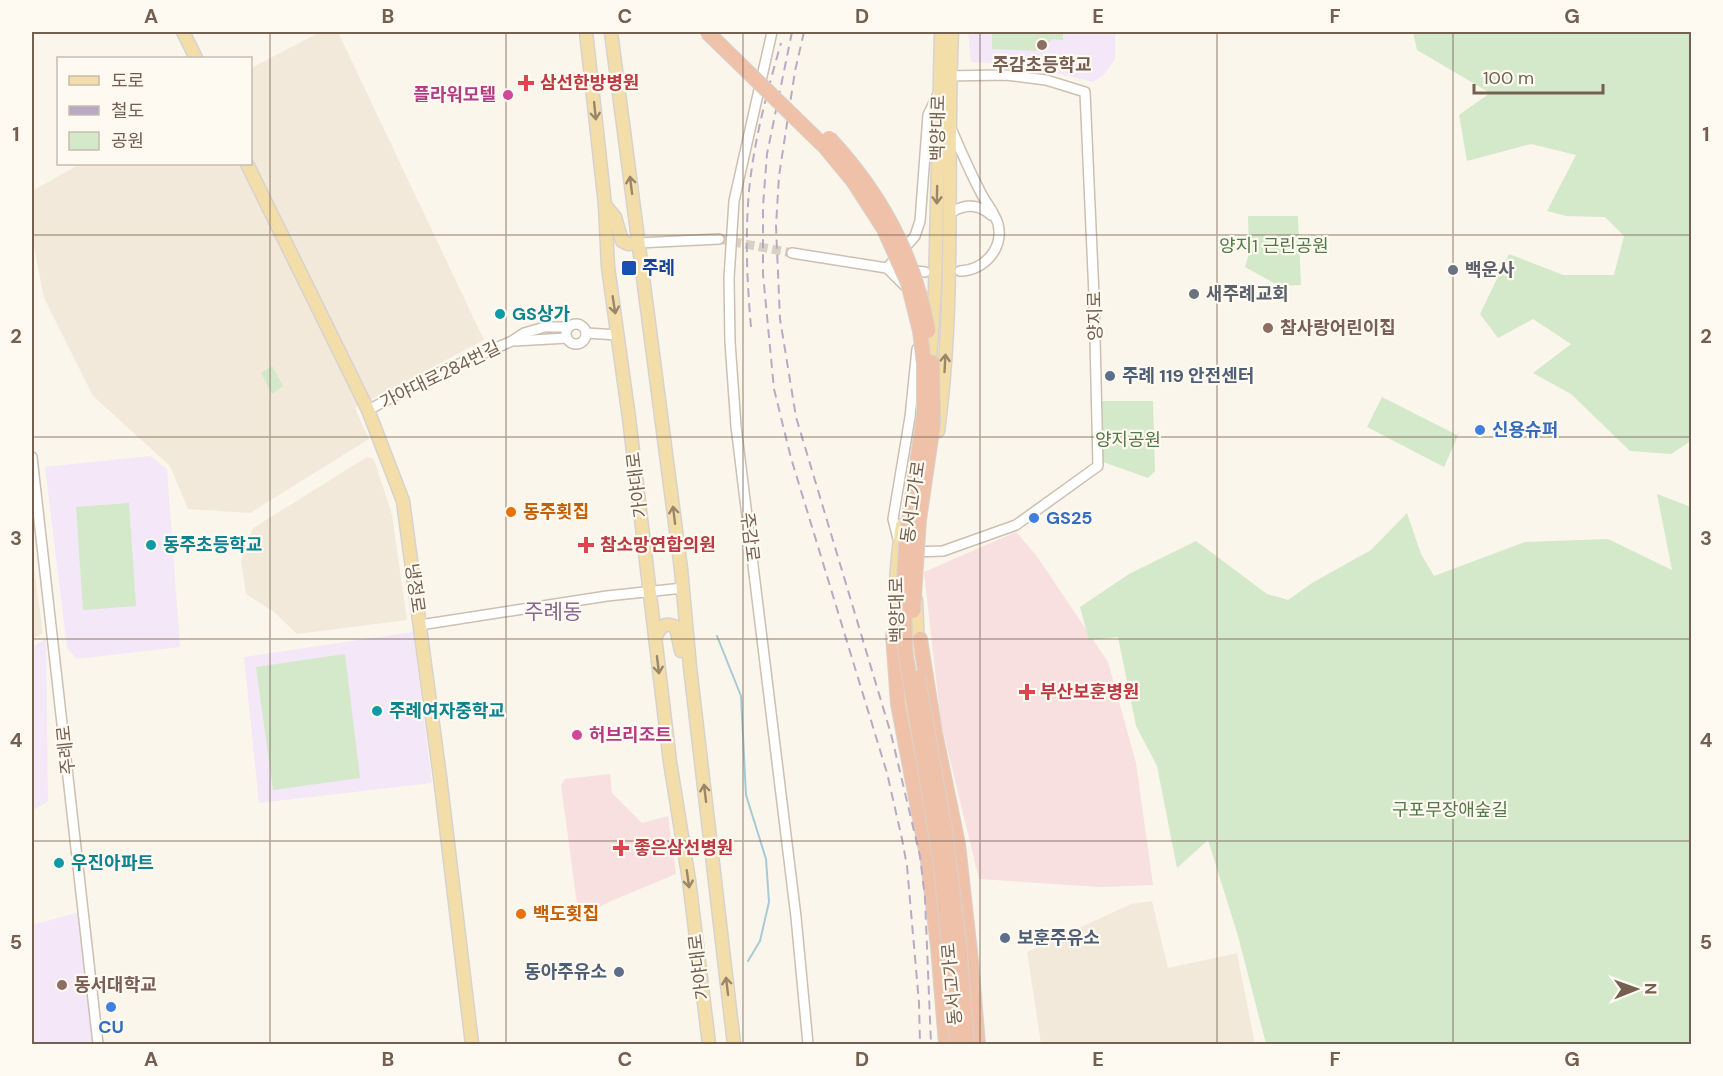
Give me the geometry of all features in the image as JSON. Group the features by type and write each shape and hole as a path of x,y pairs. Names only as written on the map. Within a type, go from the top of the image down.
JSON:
{"highway":[{"name":"동서고가로","path":"707,32 825,147 853,181 884,230 908,283 920,331 924,364 924,415 907,533 904,581 905,650 940,858 957,1044"},
{"name":"동서고가로","path":"718,32 798,106 860,174 898,234 910,261 924,309 933,365 933,414 915,566 914,652 945,830 959,942 967,1044"},
{"path":"893,635 898,704 928,861 948,1044"},
{"path":"920,639 935,733 958,844 971,961 976,1044"}],"main road":[{"path":"183,32 196,57"},
{"name":"가야대로","path":"586,32 605,205 608,267 670,762 689,880 709,1044"},
{"name":"가야대로","path":"611,32 683,588 690,667 734,1044"},
{"name":"백양대로","path":"941,32 949,123 950,213 945,367 919,552 916,639 935,767 950,836 965,933 976,1044"},
{"name":"백양대로","path":"948,1044 945,963 933,850 897,644 895,597 898,549 914,443 929,373 935,289 938,94 945,76 952,32"},
{"name":"냉정로","path":"247,165 368,410 403,501 472,1044"},
{"path":"605,205 615,217 622,241 628,244 638,243"},
{"path":"893,635 895,597"},
{"path":"916,597 920,639"},
{"path":"655,641 658,630 664,625 670,624 676,627 683,658 690,667"}],"street":[{"name":"주감로","path":"772,32 734,201 729,278 729,342 736,426 796,917 808,1044"},
{"name":"양지로","path":"898,549 919,552 943,551 1016,525 1098,466 1094,296 1085,92 1046,80 1006,75 945,76"},
{"path":"887,268 915,236 920,220 928,115 938,94"},
{"path":"949,123 966,164 997,221 999,233 996,248 990,259 978,267 960,271"},
{"path":"950,213 960,207 974,206 984,209 997,221"},
{"path":"638,243 719,239"},
{"path":"792,253 924,272"},
{"path":"887,268 904,284 915,308 917,354 910,417 893,519 898,549"},
{"name":"가야대로284번길","path":"368,410 436,374 512,341 524,333 545,327 569,327 578,324 586,333 584,340 579,344 572,343 567,338 512,341"},
{"path":"567,338 569,327"},
{"name":"가야대로284번길","path":"586,333 618,335"},
{"name":"주례로","path":"32,457 98,1044"},
{"path":"420,625 607,596 683,588"}],"shaded area":[{"path":"320,32 338,32 484,340 355,408 369,439 250,513 188,509 170,466 93,396 44,298 32,237 32,191 78,165 252,165 252,67"},
{"name":"주감초등학교","path":"968,32 1115,32 1115,59 1104,75 1093,82 1028,66 971,62"},
{"path":"150,456 167,469 180,647 77,659 67,648 45,467"},
{"path":"367,457 374,459 392,515 407,620 297,634 274,612 246,594 241,561 253,528"},
{"name":"부산보훈병원","path":"1016,532 1036,555 1108,662 1136,763 1153,885 1100,887 979,879 941,723 924,572"},
{"path":"32,554 43,633 32,639"},
{"path":"413,632 432,783 259,803 244,657"},
{"path":"46,639 48,801 32,811 32,647"},
{"name":"좋은삼선병원","path":"610,774 612,793 642,823 668,816 676,874 611,901 579,918 561,785 565,779"},
{"path":"1152,901 1168,968 1237,953 1255,1044 1041,1044 1027,952 1131,904"},
{"name":"동서대학교","path":"83,911 98,1044 32,1044 32,925"}],"green space":[{"path":"992,32 1063,32 1063,40 1052,39 1040,51 992,49"},
{"path":"1413,32 1691,32 1691,441 1671,454 1630,451 1571,394 1533,373 1571,344 1533,319 1498,338 1480,314 1509,254 1563,275 1614,275 1624,236 1605,217 1566,216 1547,211 1576,155 1531,144 1467,161 1459,115 1490,93 1417,50"},
{"name":"양지1 근린공원","path":"1248,216 1298,216 1301,285 1279,286 1245,267 1249,253"},
{"path":"272,366 283,386 272,394 261,373"},
{"path":"1382,397 1457,435 1460,431 1444,467 1367,427"},
{"name":"양지공원","path":"1101,401 1153,401 1155,471 1148,478 1103,462"},
{"name":"구포무장애숲길","path":"1657,494 1691,507 1691,1044 1266,1044 1238,936 1208,840 1177,868 1157,766 1136,726 1118,637 1089,640 1080,607 1129,574 1196,541 1267,594 1288,600 1312,583 1371,550 1407,513 1421,554 1434,576 1525,542 1608,539 1672,570"},
{"path":"129,503 136,606 83,610 76,507"},
{"path":"345,654 360,778 273,790 256,667"}],"waterway":[{"path":"717,636 741,696 746,795 766,859 769,902 760,941 748,961"}],"tunnel":[{"path":"719,239 792,253"}],"railway":[{"path":"792,32 767,154 763,206 763,274 774,389 791,458 887,773 902,839 907,866 919,1003 920,1044"},
{"path":"804,32 795,71 779,176 776,226 780,319 796,417 891,734 920,856 925,898 931,1044"},
{"path":"751,327 747,259 751,172 766,98 781,43"}],"place":[{"name":"주감초등학교","path":"1042,45"},
{"name":"삼선한방병원","path":"526,83"},
{"name":"플라워모텔","path":"508,95"},
{"name":"주례","path":"629,268"},
{"name":"백운사","path":"1453,270"},
{"name":"새주례교회","path":"1194,294"},
{"name":"GS상가","path":"500,314"},
{"name":"참사랑어린이집","path":"1268,328"},
{"name":"주례 119 안전센터","path":"1110,376"},
{"name":"신용슈퍼","path":"1480,430"},
{"name":"동주횟집","path":"511,512"},
{"name":"GS25","path":"1034,518"},
{"name":"동주초등학교","path":"151,545"},
{"name":"참소망연합의원","path":"586,545"},
{"name":"부산보훈병원","path":"1027,692"},
{"name":"주례여자중학교","path":"377,711"},
{"name":"허브리조트","path":"577,735"},
{"name":"좋은삼선병원","path":"621,848"},
{"name":"우진아파트","path":"59,863"},
{"name":"백도횟집","path":"521,914"},
{"name":"보훈주유소","path":"1005,938"},
{"name":"동아주유소","path":"619,972"},
{"name":"동서대학교","path":"62,985"},
{"name":"CU","path":"111,1007"}],"district":[{"name":"주례동","path":"553,612"}]}
